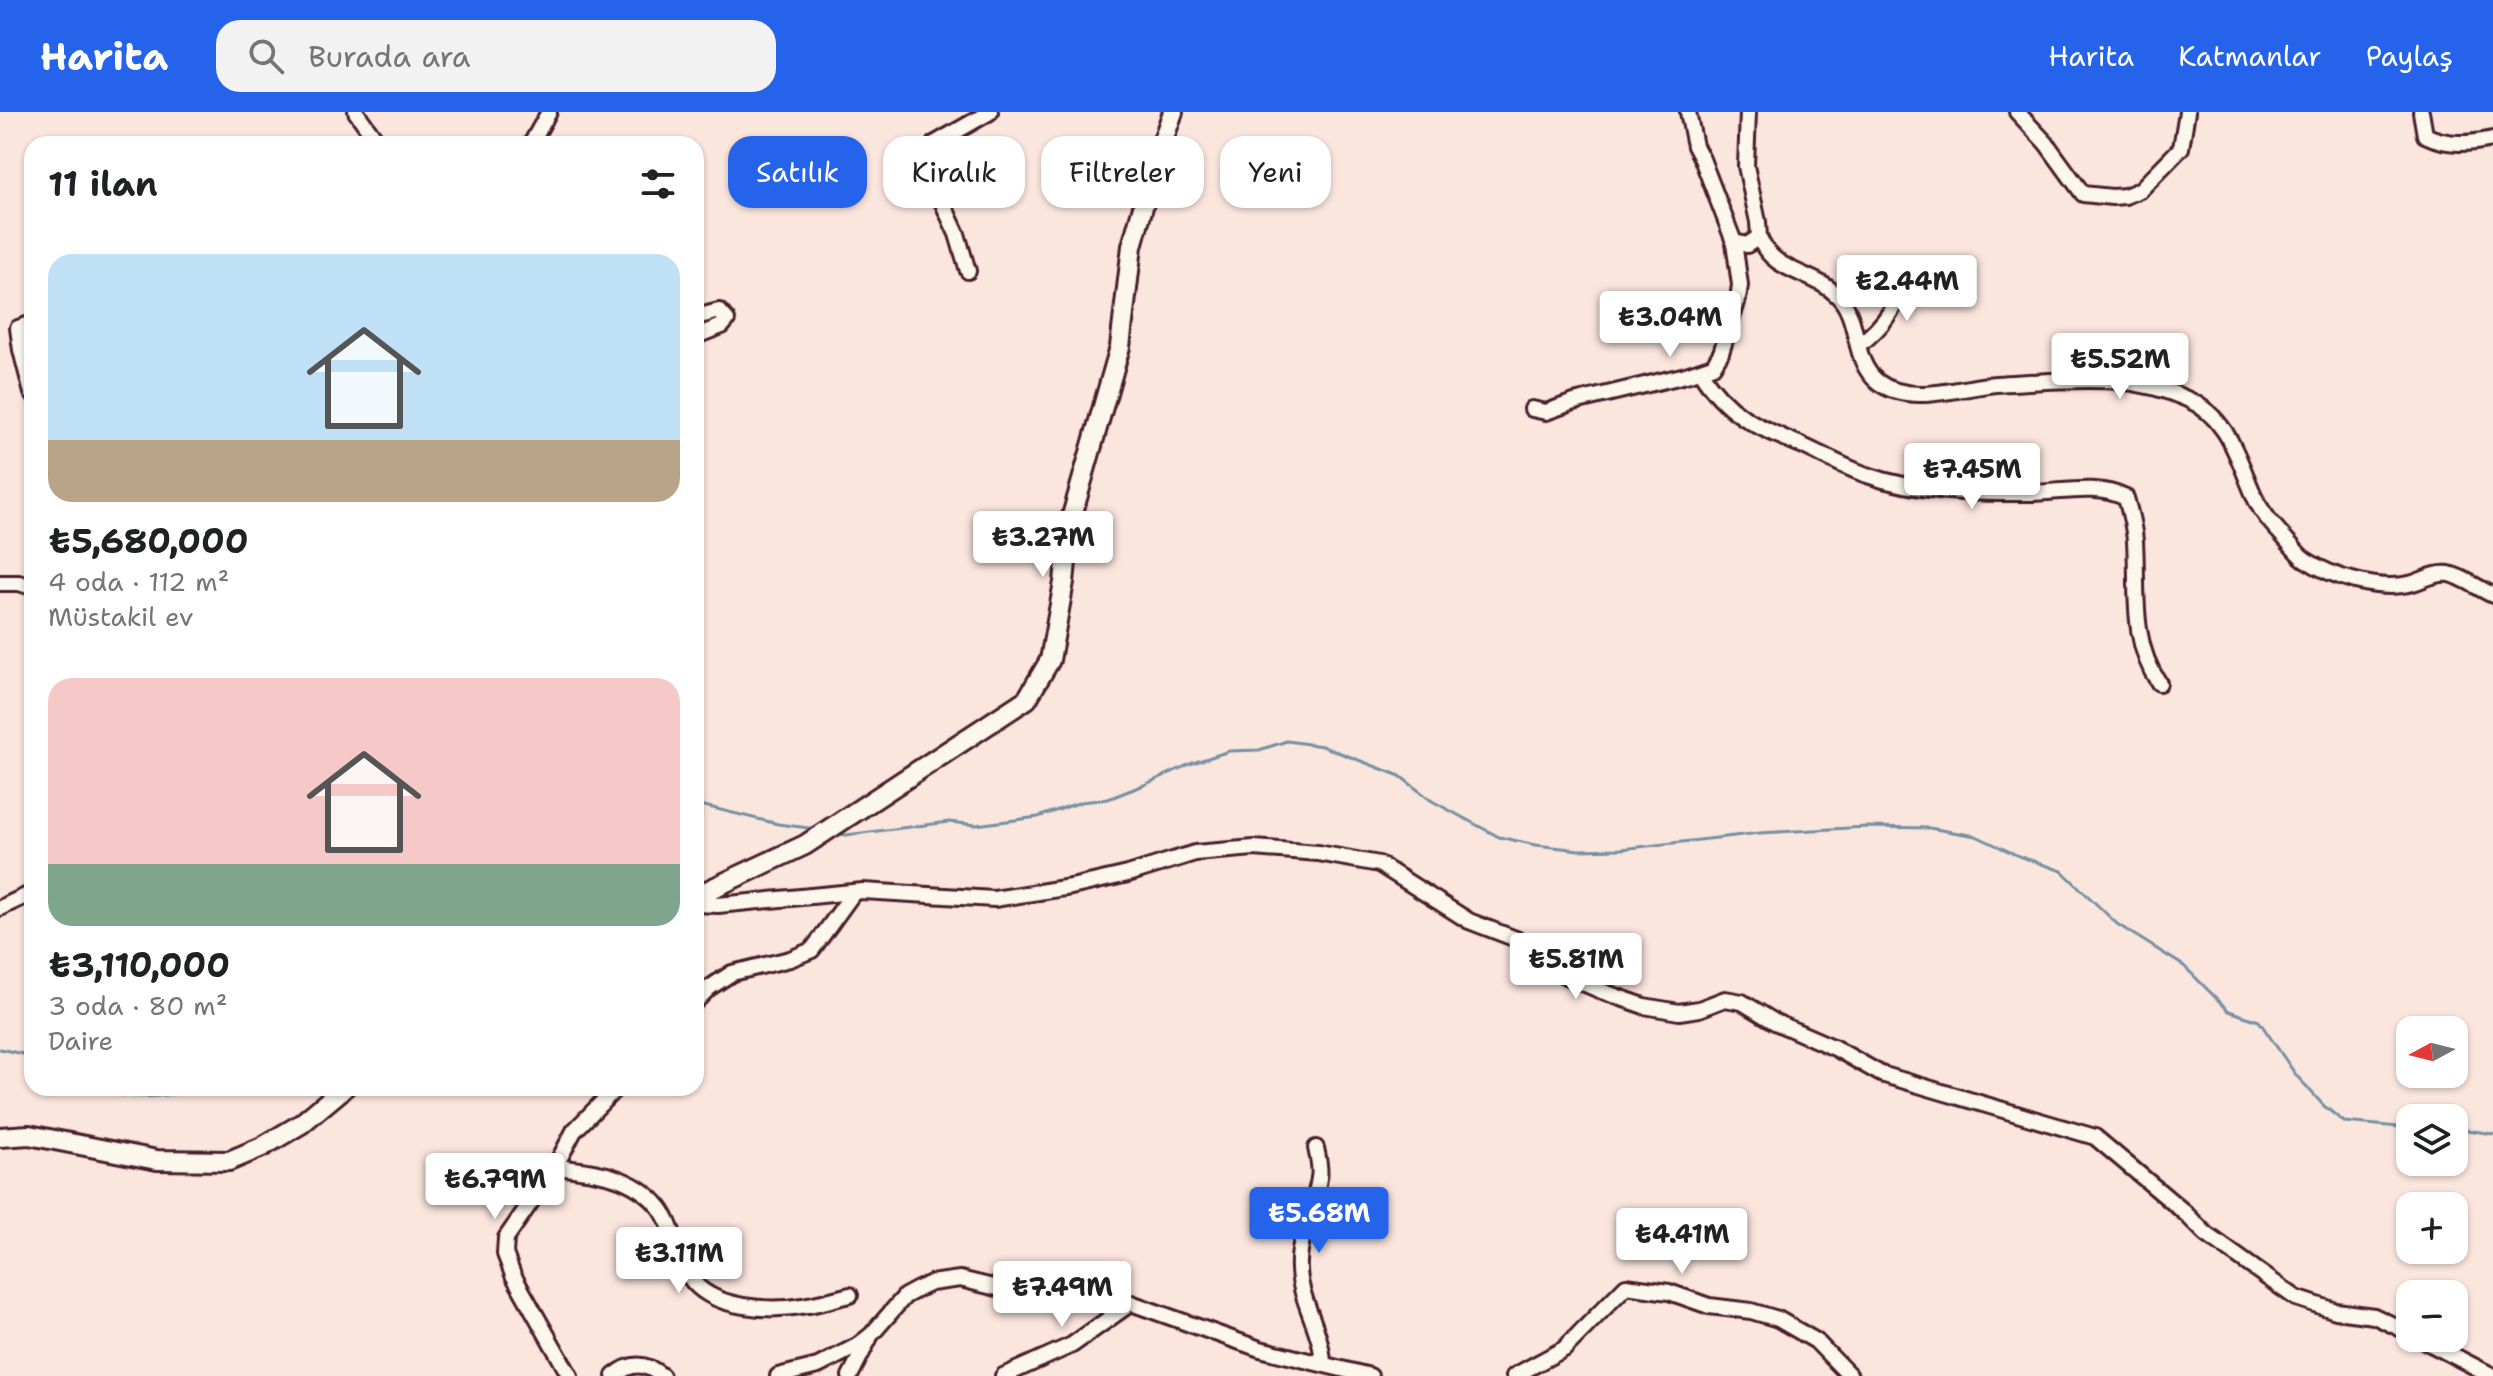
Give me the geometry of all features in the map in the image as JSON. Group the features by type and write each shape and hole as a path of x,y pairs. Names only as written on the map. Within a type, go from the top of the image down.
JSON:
{"main road":[{"path":"704,892 805,845 1027,699 1050,660 1064,582 1070,523 1120,347 1132,246 1173,112"},
{"path":"0,1137 29,1135 157,1160 229,1161 262,1147 301,1124 334,1096"}],"street":[{"path":"356,112 373,136"},
{"path":"536,136 549,112"},
{"path":"968,271 957,234 928,171 926,156 934,144 990,112"},
{"path":"1532,409 1546,412 1589,398 1700,371 1713,366 1721,353 1740,285 1734,242 1695,146 1688,112"},
{"path":"1748,112 1746,166 1764,250 1773,260 1811,277 1836,293 1845,304 1868,371 1878,382 1905,392 1933,392 2001,384 2115,381 2144,385 2183,397 2209,411 2219,421 2234,446 2264,514 2303,558 2328,574 2383,588 2451,574 2493,595"},
{"path":"2017,112 2046,143 2083,194 2112,197 2140,190 2181,148 2187,112"},
{"path":"2421,112 2425,135 2443,143 2475,143 2493,139"},
{"path":"1734,242 1747,245 1759,237"},
{"path":"1858,345 1889,317 1913,266"},
{"path":"704,315 719,311 727,320 722,326 704,333"},
{"path":"24,326 18,328 24,362"},
{"path":"1700,371 1717,394 1751,424 1869,476 1897,484 1956,492 2024,493 2076,489 2114,492 2126,498 2135,541 2134,570 2141,644 2144,658 2159,683"},
{"path":"0,583 24,585"},
{"path":"704,904 854,892 943,894 994,899 1100,881 1195,853 1254,848 1318,853 1379,864 1469,921 1516,939 1562,974 1604,992 1644,1006 1679,1012 1699,1009 1725,999 1742,1002 1775,1022 1835,1048 1881,1074 2095,1137 2206,1234 2296,1298 2336,1311 2374,1316 2396,1326"},
{"path":"704,993 732,973 790,959 812,950 854,892"},
{"path":"0,908 24,897"},
{"path":"570,1376 525,1298 505,1254 506,1238 555,1167 574,1131 608,1096"},
{"path":"1316,1148 1320,1176 1306,1226 1299,1269 1304,1296 1320,1336 1323,1364"},
{"path":"555,1167 611,1175 648,1197 667,1219 688,1274 696,1286 708,1295 736,1303 778,1307 807,1306 850,1295"},
{"path":"778,1376 818,1366 857,1346 871,1335 905,1296 931,1283 960,1279 1030,1296 1131,1303 1260,1349 1370,1376"},
{"path":"1514,1376 1564,1349 1626,1286 1669,1292 1709,1306 1751,1311 1778,1319 1816,1341 1850,1376"},
{"path":"1003,1376 1072,1345 1131,1303"},
{"path":"850,1376 871,1335"},
{"path":"2446,1352 2493,1376"},
{"path":"614,1376 628,1365 641,1364 662,1376"}],"waterway":[{"path":"839,834 949,822 976,825 1038,817 1081,802 1108,799 1229,751 1259,750 1287,741 1322,746 1400,776 1432,801 1499,837 1536,845 1579,850 1621,849 1760,833 1867,827 1929,828 1976,836 2021,857 2062,871 2117,924 2184,966 2229,1011 2259,1021 2296,1075 2324,1106 2344,1122 2396,1127"},
{"path":"704,806 778,824 816,829"},
{"path":"0,1049 24,1054"},
{"path":"2468,1130 2493,1134"}]}
